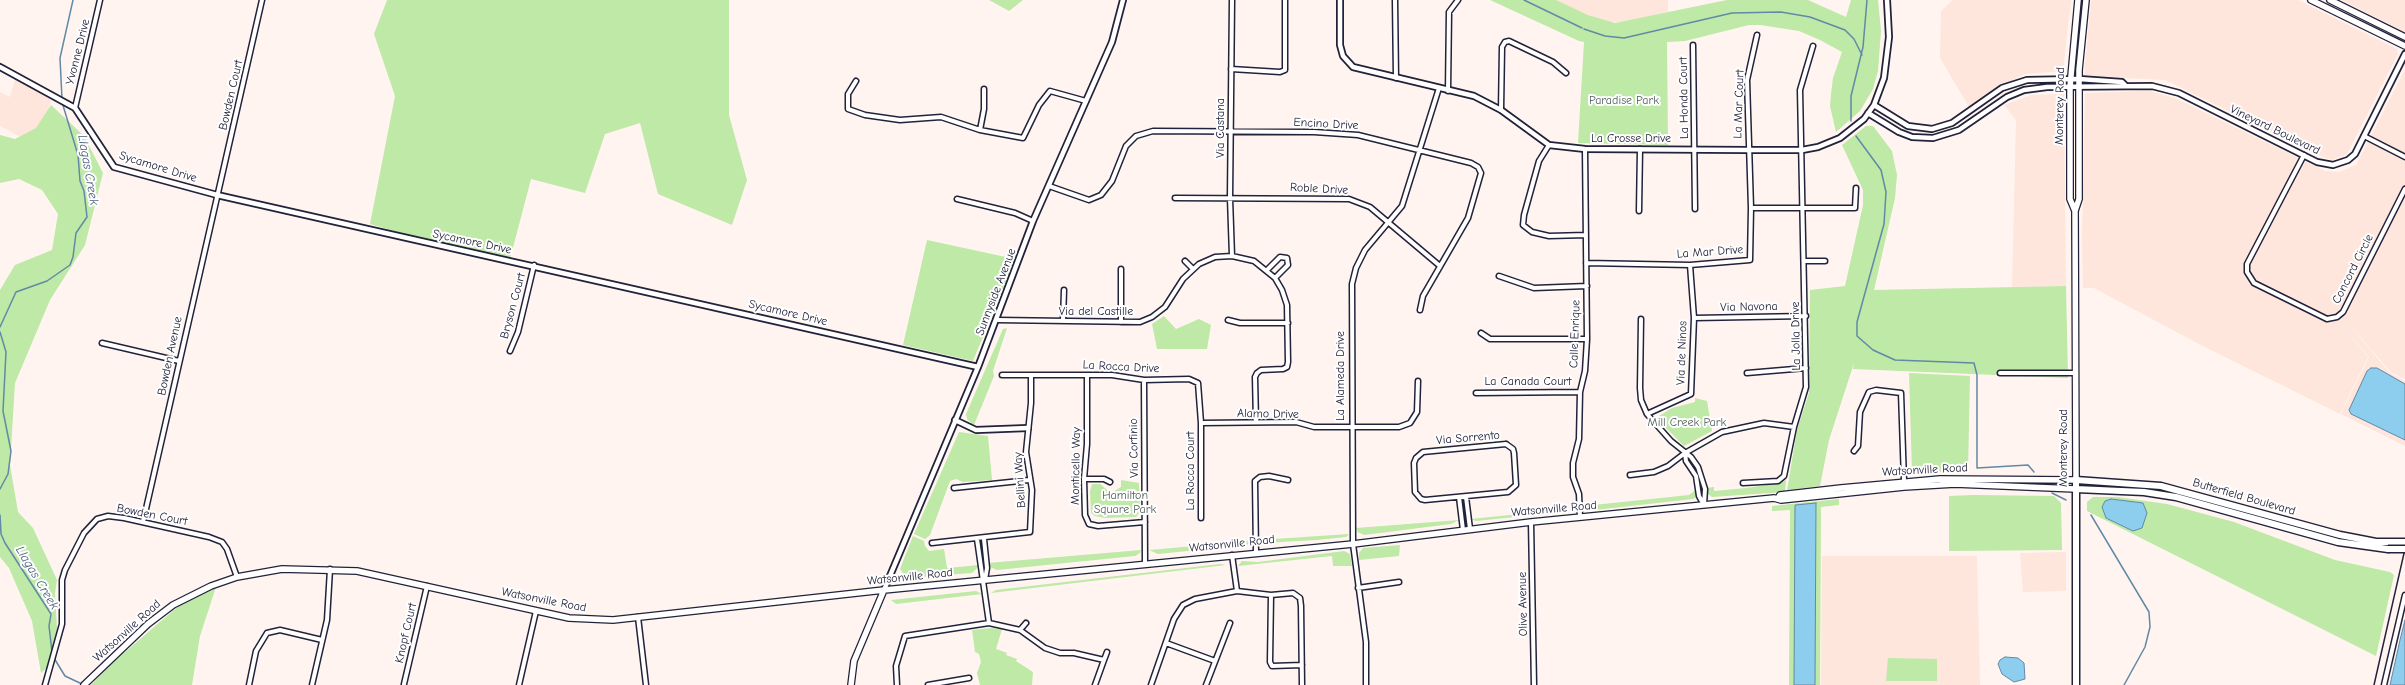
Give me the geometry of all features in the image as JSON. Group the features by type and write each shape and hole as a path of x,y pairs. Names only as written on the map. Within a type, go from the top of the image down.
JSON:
{"main road":[{"name":"Monterey Road","path":"2075,212 2070,199 2070,79 2078,0"},
{"name":"Monterey Road","path":"2076,685 2075,212 2079,199 2079,79 2086,0"},
{"path":"2311,0 2405,46"},
{"path":"2330,0 2405,37"},
{"name":"Watsonville Road","path":"84,685 148,624 173,605 211,586 238,577 282,569 330,569 357,571 536,611 588,620 638,617 884,590 1354,544 1531,522 1778,498 1780,495 1792,497 1904,481 1968,478 2076,480"},
{"name":"Butterfield Boulevard","path":"2076,480 2160,486 2340,536 2389,542 2405,542"},
{"name":"Watsonville Road","path":"1814,494 1955,484 2076,489"},
{"name":"Butterfield Boulevard","path":"2076,489 2144,492 2176,497 2338,542 2388,549 2405,549"},
{"path":"851,685 854,661 884,590"}],"street":[{"name":"Yvonne Drive","path":"75,108 100,0"},
{"name":"Bowden Court","path":"217,195 262,0"},
{"name":"Sunnyside Avenue","path":"884,590 997,320 1033,221 1112,42 1123,0"},
{"name":"Via Castana","path":"1232,0 1230,198 1232,256"},
{"path":"1231,69 1280,72 1285,70 1285,0"},
{"name":"La Crosse Drive","path":"1340,0 1340,45 1343,56 1353,67 1474,96 1501,110 1549,144 1585,149 1695,150 1802,150 1818,147 1840,138 1868,113 1874,105 1881,88 1887,64 1889,37 1886,0"},
{"path":"1395,0 1396,78"},
{"path":"1448,90 1449,12 1458,0"},
{"name":"La Mar Court","path":"1748,150 1747,80 1757,35"},
{"path":"1501,110 1502,47 1505,42 1509,41 1553,62 1566,73"},
{"name":"La Honda Court","path":"1693,46 1695,210"},
{"name":"La Jolla Drive","path":"1743,483 1778,481 1784,476 1794,427 1804,397 1806,368 1806,316 1800,90 1813,46"},
{"name":"Vineyard Boulevard","path":"1874,105 1908,126 1932,129 1952,123 2009,85 2036,79 2079,79 2122,82 2125,85 2152,86 2172,90 2323,164 2338,164 2352,157 2405,54"},
{"path":"0,67 75,108"},
{"path":"856,81 848,94 848,109 865,115 900,120 941,117 980,130 1023,138 1039,106 1050,90 1086,101"},
{"name":"Vineyard Boulevard","path":"1868,113 1899,132 1912,137 1933,138 1959,130 2001,100 2019,91 2032,88 2122,88 2125,85"},
{"name":"La Alameda Drive","path":"1366,685 1366,642 1358,588 1354,544 1351,428 1352,284 1356,268 1365,250 1390,223 1402,206 1439,88"},
{"path":"980,130 984,109 984,89"},
{"name":"Sycamore Drive","path":"75,108 114,167 217,195 534,265 978,367"},
{"name":"Encino Drive","path":"1049,186 1089,200 1101,195 1112,180 1126,146 1136,136 1153,131 1314,132 1358,135 1471,163 1478,167 1481,173 1468,218 1423,296 1420,310"},
{"path":"2364,136 2405,157"},
{"path":"1549,144 1539,161 1524,215 1523,225 1532,232 1549,236 1586,235"},
{"name":"Calle Enrique","path":"1580,517 1579,494 1573,477 1572,463 1579,439 1580,392 1585,371 1587,339 1585,149"},
{"path":"1639,211 1640,149"},
{"name":"La Mar Drive","path":"1586,263 1690,265 1750,260 1751,208 1748,150"},
{"name":"Concord Circle","path":"2304,155 2247,264 2247,272 2254,283 2327,319 2337,317 2343,312 2405,189"},
{"path":"1751,208 1855,208 1856,188"},
{"name":"Bowden Avenue","path":"143,522 217,195"},
{"name":"Roble Drive","path":"1175,198 1349,199 1370,207 1440,266"},
{"path":"957,199 1015,213 1033,221"},
{"name":"Via del Castille","path":"997,320 1140,322 1152,317 1165,307 1192,268 1215,257 1232,256 1254,261 1275,278 1282,290 1287,305 1288,323 1287,367 1261,370 1255,377 1256,422"},
{"path":"1267,270 1280,257 1287,258 1288,265 1275,278"},
{"path":"1185,261 1192,268"},
{"path":"1805,261 1825,261"},
{"name":"Bryson Court","path":"510,351 518,332 534,265"},
{"name":"Via de Ninos","path":"1647,414 1691,394 1694,318 1690,265"},
{"path":"1121,269 1121,322"},
{"path":"1499,276 1534,288 1587,286"},
{"path":"1063,321 1064,290"},
{"name":"Via Navona","path":"1694,318 1806,316"},
{"path":"1641,318 1641,400 1647,414 1685,453 1686,461 1696,476 1699,496 1704,505"},
{"path":"1228,320 1240,323 1288,323"},
{"path":"1481,333 1490,339 1587,339"},
{"path":"102,343 179,361"},
{"path":"1747,373 1806,368"},
{"path":"2000,373 2075,373"},
{"name":"La Rocca Drive","path":"1002,375 1087,374 1144,380 1189,379 1198,383 1201,423"},
{"name":"Monticello Way","path":"1087,374 1087,444 1084,479 1085,516 1089,524 1098,526 1145,522"},
{"name":"Bellini Way","path":"932,543 984,539 1030,532 1032,490 1029,480 1026,452 1031,375"},
{"name":"Via Corfinio","path":"1144,380 1145,564"},
{"name":"Alamo Drive","path":"1201,423 1296,422 1314,427 1399,427 1410,423 1417,412 1418,381"},
{"path":"1854,451 1858,446 1860,412 1869,392 1876,390 1901,393 1904,481"},
{"name":"La Canada Court","path":"1476,393 1580,392"},
{"path":"956,420 976,430 1028,428"},
{"name":"La Rocca Court","path":"1201,423 1201,518"},
{"path":"1630,475 1654,472 1668,466 1685,453 1722,432 1764,423 1794,427"},
{"name":"Via Sorrento","path":"1506,444 1513,449 1516,485 1514,488 1508,492 1466,496 1421,499 1415,492 1414,463 1416,458 1423,452 1506,444"},
{"path":"1256,553 1255,481 1260,477 1269,476 1288,480"},
{"path":"1084,479 1104,480 1110,482"},
{"path":"954,488 1029,480"},
{"path":"1466,496 1466,530"},
{"path":"1459,497 1466,530"},
{"name":"Bowden Court","path":"45,685 62,624 64,574 84,533 97,519 108,516 143,522 209,537 222,542 227,549 238,577"},
{"name":"Olive Avenue","path":"1531,522 1534,685"},
{"path":"977,539 989,623"},
{"path":"984,539 987,568 984,580"},
{"path":"1232,555 1237,590"},
{"path":"312,685 327,620 330,569"},
{"path":"1358,588 1398,582"},
{"name":"Knopf Court","path":"404,684 427,586"},
{"path":"1151,685 1174,619 1183,605 1195,599 1237,590 1271,595 1293,592 1300,598 1302,685"},
{"path":"1271,595 1270,662 1272,666 1302,665"},
{"path":"2384,685 2405,595"},
{"path":"520,685 536,611"},
{"path":"638,617 646,685"},
{"path":"897,685 896,666 905,636 989,623 1020,630 1045,648 1060,653 1074,654 1104,660"},
{"path":"1020,630 1026,623"},
{"path":"1206,685 1230,623"},
{"path":"249,685 256,651 267,633 280,630 322,640"},
{"path":"1166,643 1215,661"},
{"path":"1095,685 1107,652"},
{"path":"928,685 969,678"}],"shaded area":[{"path":"1553,0 1668,0 1668,12 1623,22 1606,22"},
{"path":"1953,0 2071,0 2063,71 2025,74 2004,84 1969,107 1940,58 1941,11"},
{"path":"2091,0 2298,0 2397,49 2398,54 2347,154 2332,160 2165,80 2084,76"},
{"path":"2341,0 2405,0 2405,32"},
{"path":"2405,69 2405,379 2391,372 2344,319 2390,373 2405,381 2405,446 2341,414 2369,357 2340,323 2368,357 2340,414 2197,343 2094,288 2083,288 2082,239 2085,93 2149,91 2175,98 2325,171 2339,172 2356,165"},
{"path":"15,79 51,100 38,146 0,126 0,92 10,97"},
{"path":"2064,94 2066,286 2012,287 2016,120 2004,105 2031,95"},
{"path":"2066,552 2066,591 2023,592 2020,553"},
{"path":"1822,556 1977,556 1980,685 1821,685"}],"green space":[{"path":"387,0 729,0 729,115 747,180 732,225 658,194 640,123 605,134 585,193 531,179 510,259 456,249 370,224 395,96 374,34"},
{"path":"989,0 1023,0 1009,11"},
{"name":"Paradise Park","path":"1490,0 1556,0 1588,15 1615,23 1727,0 1808,0 1846,17 1851,0 1878,0 1881,31 1878,71 1873,89 1860,111 1836,132 1830,106 1833,78 1842,52 1820,40 1799,31 1760,25 1749,25 1685,41 1667,42 1668,145 1578,143 1584,42"},
{"path":"51,105 84,136 103,173 85,245 50,300 15,383 10,465 18,512 33,528 57,580 55,593 57,629 49,666 41,673 32,621 9,568 0,557 0,290 15,265 52,250 58,214 42,190 19,179 0,183 0,135 15,139 36,128"},
{"path":"1866,126 1873,126 1892,151 1897,175 1895,198 1874,290 2066,286 2068,378 1853,369 1854,363 1829,440 1820,486 1787,490 1797,430 1809,393 1810,290 1845,286 1863,205 1863,190 1842,145"},
{"path":"927,240 1015,259 973,361 903,345"},
{"path":"1164,316 1176,329 1199,319 1211,325 1207,349 1157,349 1152,324"},
{"path":"1007,328 993,371 994,376 974,425 967,419 966,414 1003,329"},
{"path":"1909,373 1970,376 1968,471 1912,473"},
{"name":"Mill Creek Park","path":"1695,398 1707,401 1712,431 1684,446 1659,421 1659,416 1672,408 1695,402"},
{"path":"959,432 988,436 992,480 963,482 956,479 950,481 930,535 925,539 914,534"},
{"name":"Hamilton Square Park","path":"1121,480 1139,483 1140,512 1136,517 1105,518 1095,516 1091,513 1090,491 1092,484 1100,484 1111,493 1121,487"},
{"path":"1786,480 1785,492 1712,497 1707,493 1707,488 1714,487 1714,491 1746,488 1781,483"},
{"path":"1697,489 1696,497 1693,499 1586,511 1583,509 1584,506 1689,495"},
{"path":"1949,496 2054,496 2061,503 2062,550 1949,551"},
{"path":"2093,497 2117,497 2167,504 2234,522 2335,560 2390,572 2394,575 2376,656 2087,511 2087,502"},
{"path":"1839,499 1839,505 1821,507 1820,685 1789,685 1790,510 1772,511 1772,506"},
{"path":"1539,508 1543,509 1544,514 1476,521 1470,519 1510,515"},
{"path":"1459,520 1451,524 1364,535 1358,532 1356,528"},
{"path":"1349,534 1346,537 1317,540 1264,543 1259,540"},
{"path":"913,536 924,541 925,546 929,551 944,549 947,568 979,565 972,573 906,578 900,569"},
{"path":"1251,541 1247,545 1158,554 1149,550"},
{"path":"1400,545 1399,556 1359,560 1359,553 1363,548"},
{"path":"1141,550 1140,553 1135,556 997,570 990,567 988,563"},
{"path":"1344,551 1350,554 1352,566 1333,566 1332,556 1238,566 1242,561 1258,562"},
{"path":"1220,564 1226,565 991,593 996,590"},
{"path":"216,587 200,636 192,685 91,685 110,665 182,603"},
{"path":"976,591 982,594 896,604 891,600"},
{"path":"991,628 1002,629 996,649 1017,659 1016,661 1033,672 1032,685 980,685 977,673 981,662 979,654 975,652 972,630"},
{"path":"1888,658 1937,659 1937,681 1886,681"}],"water":[{"path":"2371,368 2377,368 2405,384 2405,440 2351,414 2349,410 2367,371"},
{"path":"2111,499 2143,503 2147,513 2142,528 2133,531 2106,518 2102,507 2105,501"},
{"path":"1816,503 1815,685 1794,685 1795,505"},
{"path":"2405,620 2405,685 2390,685 2400,640"},
{"path":"2005,657 2018,658 2024,663 2025,679 2014,682 2002,674 1998,664 2000,660"}],"waterway":[{"name":"Llagas Creek","path":"62,99 60,58 73,0"},
{"path":"1524,0 1582,28"},
{"path":"1851,121 1851,96 1863,47 1867,0"},
{"path":"1584,29 1605,36 1624,38 1732,13 1781,12 1810,17 1845,30 1854,39 1862,55"},
{"name":"Llagas Creek","path":"0,327 16,292 47,281 70,265 73,257 76,233 87,217 84,191 80,181 78,155 62,102"},
{"path":"1856,136 1881,170 1886,192 1884,224 1857,322 1857,336 1873,350 1895,360 1974,363 1977,375 1977,468 2028,465 2034,472"},
{"name":"Llagas Creek","path":"0,332 6,352 3,411 11,451 8,474 0,489"},
{"path":"2052,493 2066,500"},
{"name":"Llagas Creek","path":"0,515 1,534 5,543 51,614 49,626 52,652"},
{"path":"2091,515 2149,612 2150,627 2145,647 2124,685"},
{"name":"Llagas Creek","path":"54,658 65,676 82,684"}],"railway":[{"path":"2374,685 2405,549"}]}
